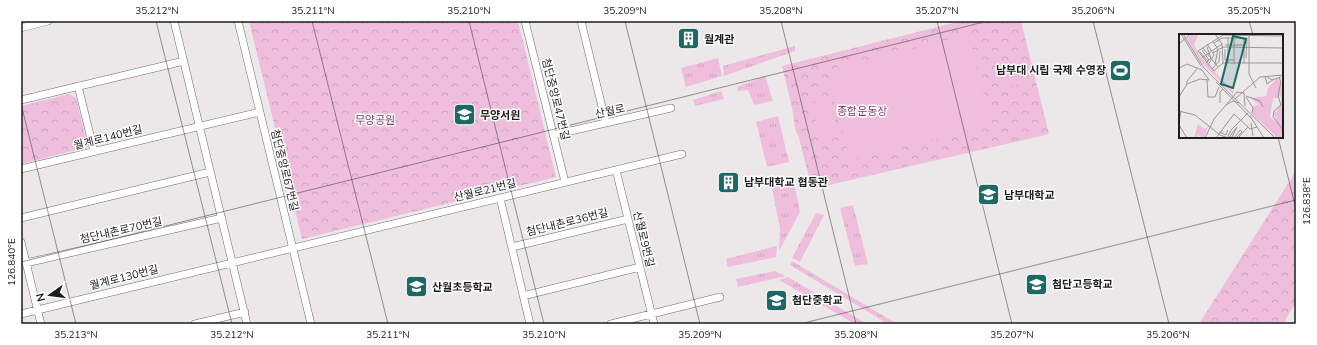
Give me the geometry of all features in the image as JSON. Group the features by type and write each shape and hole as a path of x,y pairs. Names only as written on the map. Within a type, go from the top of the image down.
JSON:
{"street":[{"path":"21,28 48,21"},
{"path":"174,21 247,324"},
{"name":"첨단중앙로67번길","path":"238,21 311,324"},
{"name":"첨단중앙로47번길","path":"525,21 565,182"},
{"path":"581,21 606,123"},
{"path":"21,100 184,61"},
{"path":"78,86 94,151"},
{"name":"산월로","path":"553,135 671,108"},
{"name":"월계로140번길","path":"21,169 260,112"},
{"name":"산월로21번길","path":"293,248 682,154"},
{"name":"산월로9번길","path":"616,170 654,324"},
{"path":"21,218 210,172"},
{"path":"500,198 530,324"},
{"name":"첨단내촌로70번길","path":"26,263 222,218"},
{"name":"첨단내촌로36번길","path":"512,247 628,219"},
{"path":"21,242 41,324"},
{"name":"월계로130번길","path":"21,314 293,248"},
{"path":"523,296 640,267"},
{"path":"611,324 720,297"},
{"path":"195,324 245,312"}],"green space":[{"name":"무양공원","path":"249,21 518,21 556,177 302,239"},
{"name":"종합운동장","path":"961,21 1021,21 1049,134 812,189 799,138 795,129 793,112 782,66"},
{"path":"969,35 991,125 850,160 827,70"},
{"path":"795,46 795,51 724,76 723,66"},
{"path":"718,58 722,76 686,87 681,68"},
{"path":"1012,60 1019,84 1005,88 999,64"},
{"path":"765,76 773,101 754,105 748,90 738,91 737,87"},
{"path":"721,91 724,99 695,106 693,100"},
{"path":"69,94 76,98 88,147 21,164 21,106"},
{"path":"829,98 839,137 821,142 812,103"},
{"path":"778,116 789,162 767,167 756,122"},
{"path":"1296,171 1296,302 1283,324 1199,324"},
{"path":"793,177 800,212 779,251 780,228 771,183"},
{"path":"853,205 868,264 855,266 840,208"},
{"path":"816,213 824,215 800,262 792,258"},
{"path":"777,246 776,257 728,267 726,259"},
{"path":"792,261 897,324 888,324 790,265"},
{"path":"775,271 785,276 738,287 736,279"},
{"path":"788,277 867,324 855,324 779,280"}],"place":[{"name":"월계관","path":"688,39"},
{"name":"남부대 시립 국제 수영장","path":"1121,70"},
{"name":"무양서원","path":"465,115"},
{"name":"남부대학교 협동관","path":"729,182"},
{"name":"남부대학교","path":"989,195"},
{"name":"첨단고등학교","path":"1036,284"},
{"name":"산월초등학교","path":"416,287"},
{"name":"첨단중학교","path":"777,300"}]}
